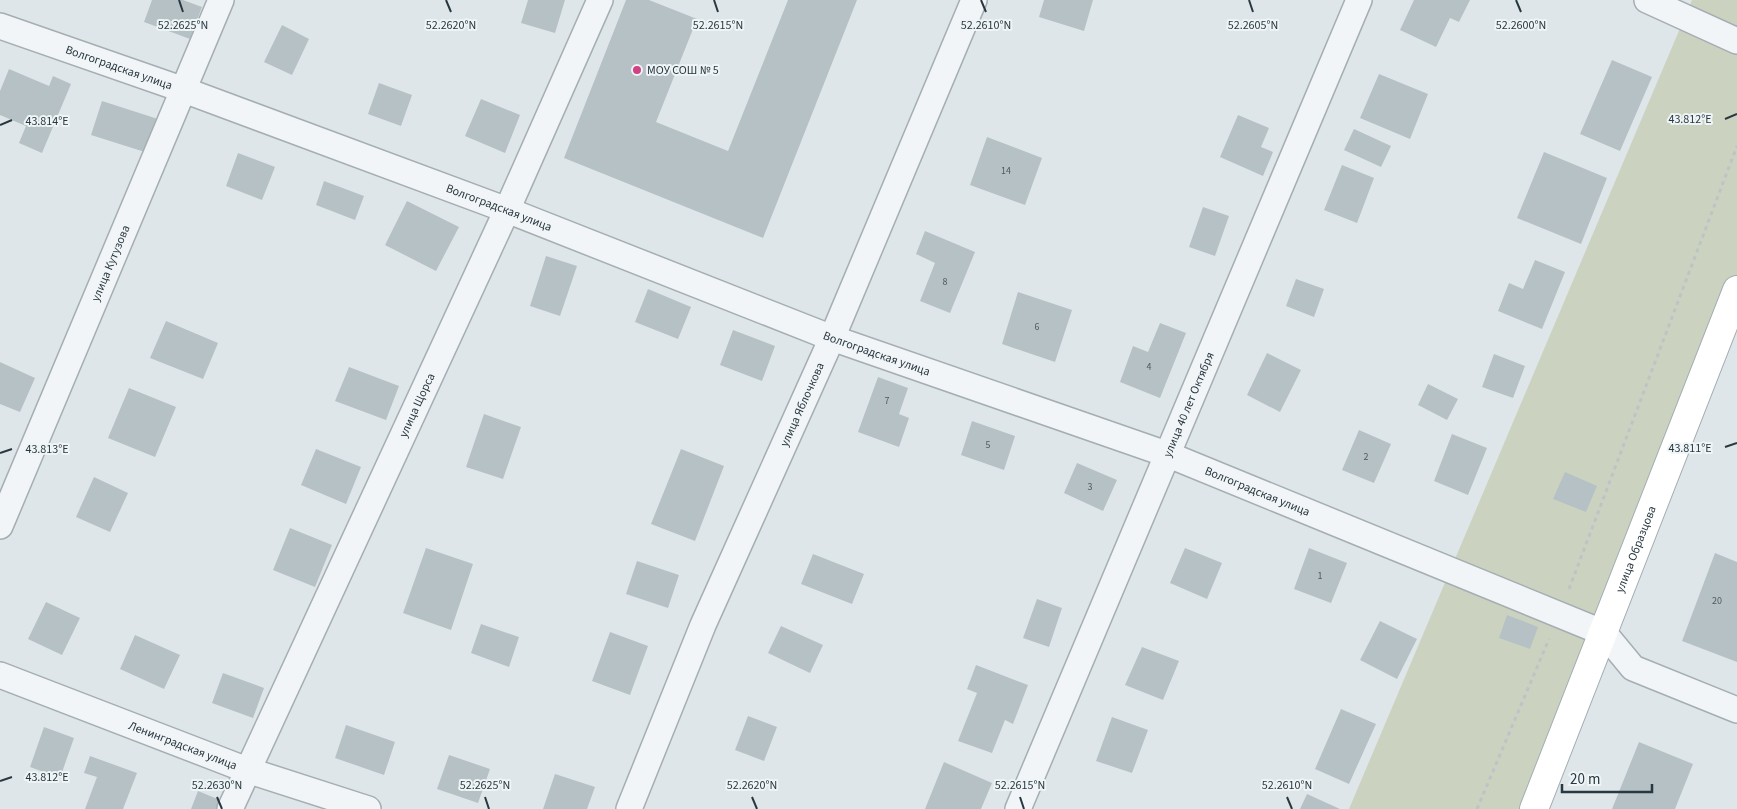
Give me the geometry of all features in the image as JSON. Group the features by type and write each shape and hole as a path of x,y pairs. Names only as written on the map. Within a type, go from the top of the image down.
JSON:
{"street":[{"name":"улица Кутузова","path":"0,526 222,0"},
{"name":"улица Щорса","path":"230,809 506,210 600,0"},
{"name":"улица Яблочкова","path":"629,809 703,625 832,338 974,0"},
{"name":"улица 40 лет Октября","path":"1018,809 1169,455 1359,0"},
{"path":"1647,0 1737,41"},
{"name":"Волгоградская улица","path":"0,26 184,90 506,210 832,338 1169,455 1604,633 1633,668 1737,710"},
{"name":"улица Образцова","path":"1534,809 1737,290"},
{"name":"Ленинградская улица","path":"0,675 247,770 368,809"}],"path":[{"path":"1477,809 1559,614 1737,146"}],"green space":[{"path":"1692,0 1737,0 1737,290 1534,809 1349,809"}],"building":[{"path":"152,0 183,0 202,7 190,39 144,22"},
{"path":"528,0 565,0 555,33 521,23"},
{"name":"МОУ СОШ № 5","path":"626,0 649,0 697,19 656,122 728,151 788,0 857,0 763,238 564,158"},
{"path":"1044,0 1093,0 1084,31 1039,17"},
{"path":"1414,0 1470,0 1459,22 1450,18 1436,47 1400,30"},
{"path":"282,25 309,39 292,75 264,62"},
{"path":"1612,60 1652,77 1620,151 1580,134"},
{"path":"9,69 49,86 53,76 71,84 42,153 19,143 26,126 0,115 0,91"},
{"path":"1379,74 1428,94 1410,139 1360,118"},
{"path":"379,83 412,95 401,126 368,114"},
{"path":"481,99 520,115 505,153 465,136"},
{"path":"102,101 158,119 148,153 91,135"},
{"path":"1238,115 1269,128 1261,147 1273,152 1263,176 1220,157"},
{"path":"1354,129 1391,146 1381,167 1344,150"},
{"path":"987,137 1042,158 1025,205 970,185"},
{"path":"1544,152 1607,178 1581,244 1517,218"},
{"path":"238,153 275,167 262,200 226,186"},
{"path":"1342,165 1374,178 1357,223 1324,210"},
{"path":"324,181 364,196 355,220 316,205"},
{"path":"407,201 459,227 436,271 385,245"},
{"path":"1203,207 1229,216 1215,256 1189,247"},
{"path":"925,231 975,252 950,313 920,301 935,263 916,254"},
{"path":"546,256 577,266 560,316 530,306"},
{"path":"1535,260 1565,272 1542,329 1498,311 1509,283 1523,289"},
{"path":"1296,279 1324,289 1314,317 1286,306"},
{"path":"648,289 691,307 678,339 635,322"},
{"path":"1018,292 1072,310 1055,362 1002,344"},
{"path":"166,321 218,343 203,379 150,358"},
{"path":"1160,323 1186,333 1160,398 1120,382 1133,346 1148,352"},
{"path":"733,330 775,346 762,381 720,365"},
{"path":"1267,353 1301,370 1280,412 1247,395"},
{"path":"1494,354 1525,366 1513,398 1482,387"},
{"path":"0,362 35,378 20,412 0,404"},
{"path":"349,367 399,386 386,420 335,401"},
{"path":"878,377 908,388 899,414 909,418 899,447 858,432"},
{"path":"1428,384 1458,399 1447,420 1418,405"},
{"path":"129,388 176,407 155,457 108,438"},
{"path":"484,414 521,427 503,479 466,467"},
{"path":"972,421 1015,436 1004,470 961,455"},
{"path":"1359,430 1391,444 1374,483 1342,470"},
{"path":"1452,434 1487,448 1468,495 1434,481"},
{"path":"316,449 361,467 346,504 301,485"},
{"path":"681,449 724,466 695,541 651,524"},
{"path":"1077,463 1117,480 1103,511 1064,493"},
{"path":"1565,472 1597,486 1586,512 1553,499"},
{"path":"94,477 128,493 110,532 76,517"},
{"path":"290,528 332,545 315,587 273,570"},
{"path":"426,548 473,564 451,630 403,613"},
{"path":"1185,548 1222,563 1207,599 1170,583"},
{"path":"1309,548 1347,563 1331,603 1294,589"},
{"path":"1715,553 1737,562 1737,662 1682,641"},
{"path":"813,554 864,574 852,604 801,584"},
{"path":"637,561 679,575 668,608 626,594"},
{"path":"1037,599 1062,608 1049,647 1023,638"},
{"path":"46,602 80,618 62,655 28,639"},
{"path":"1507,615 1538,627 1530,649 1499,638"},
{"path":"1380,621 1417,639 1397,679 1360,660"},
{"path":"481,624 519,637 509,667 471,653"},
{"path":"781,626 823,645 810,673 768,653"},
{"path":"610,632 648,646 630,695 592,681"},
{"path":"135,635 180,655 164,689 120,669"},
{"path":"1142,647 1179,661 1163,700 1125,685"},
{"path":"976,665 1028,685 1013,724 1005,720 992,753 958,741 977,693 967,689"},
{"path":"223,673 264,688 253,718 212,703"},
{"path":"1341,709 1376,724 1349,784 1315,769"},
{"path":"748,716 777,727 764,761 735,750"},
{"path":"1112,717 1148,730 1132,773 1096,761"},
{"path":"346,725 395,742 384,775 335,758"},
{"path":"44,727 74,738 60,778 30,767"},
{"path":"1639,742 1693,764 1675,809 1612,809"},
{"path":"449,755 490,769 478,803 437,789"},
{"path":"90,756 137,773 123,809 85,809 97,777 84,773"},
{"path":"944,762 992,783 981,809 925,809"},
{"path":"555,774 595,787 587,809 543,809"},
{"path":"198,791 220,800 216,809 191,809"},
{"path":"1307,794 1340,809 1300,809"}],"place":[{"name":"МОУ СОШ № 5","path":"637,70"}]}
